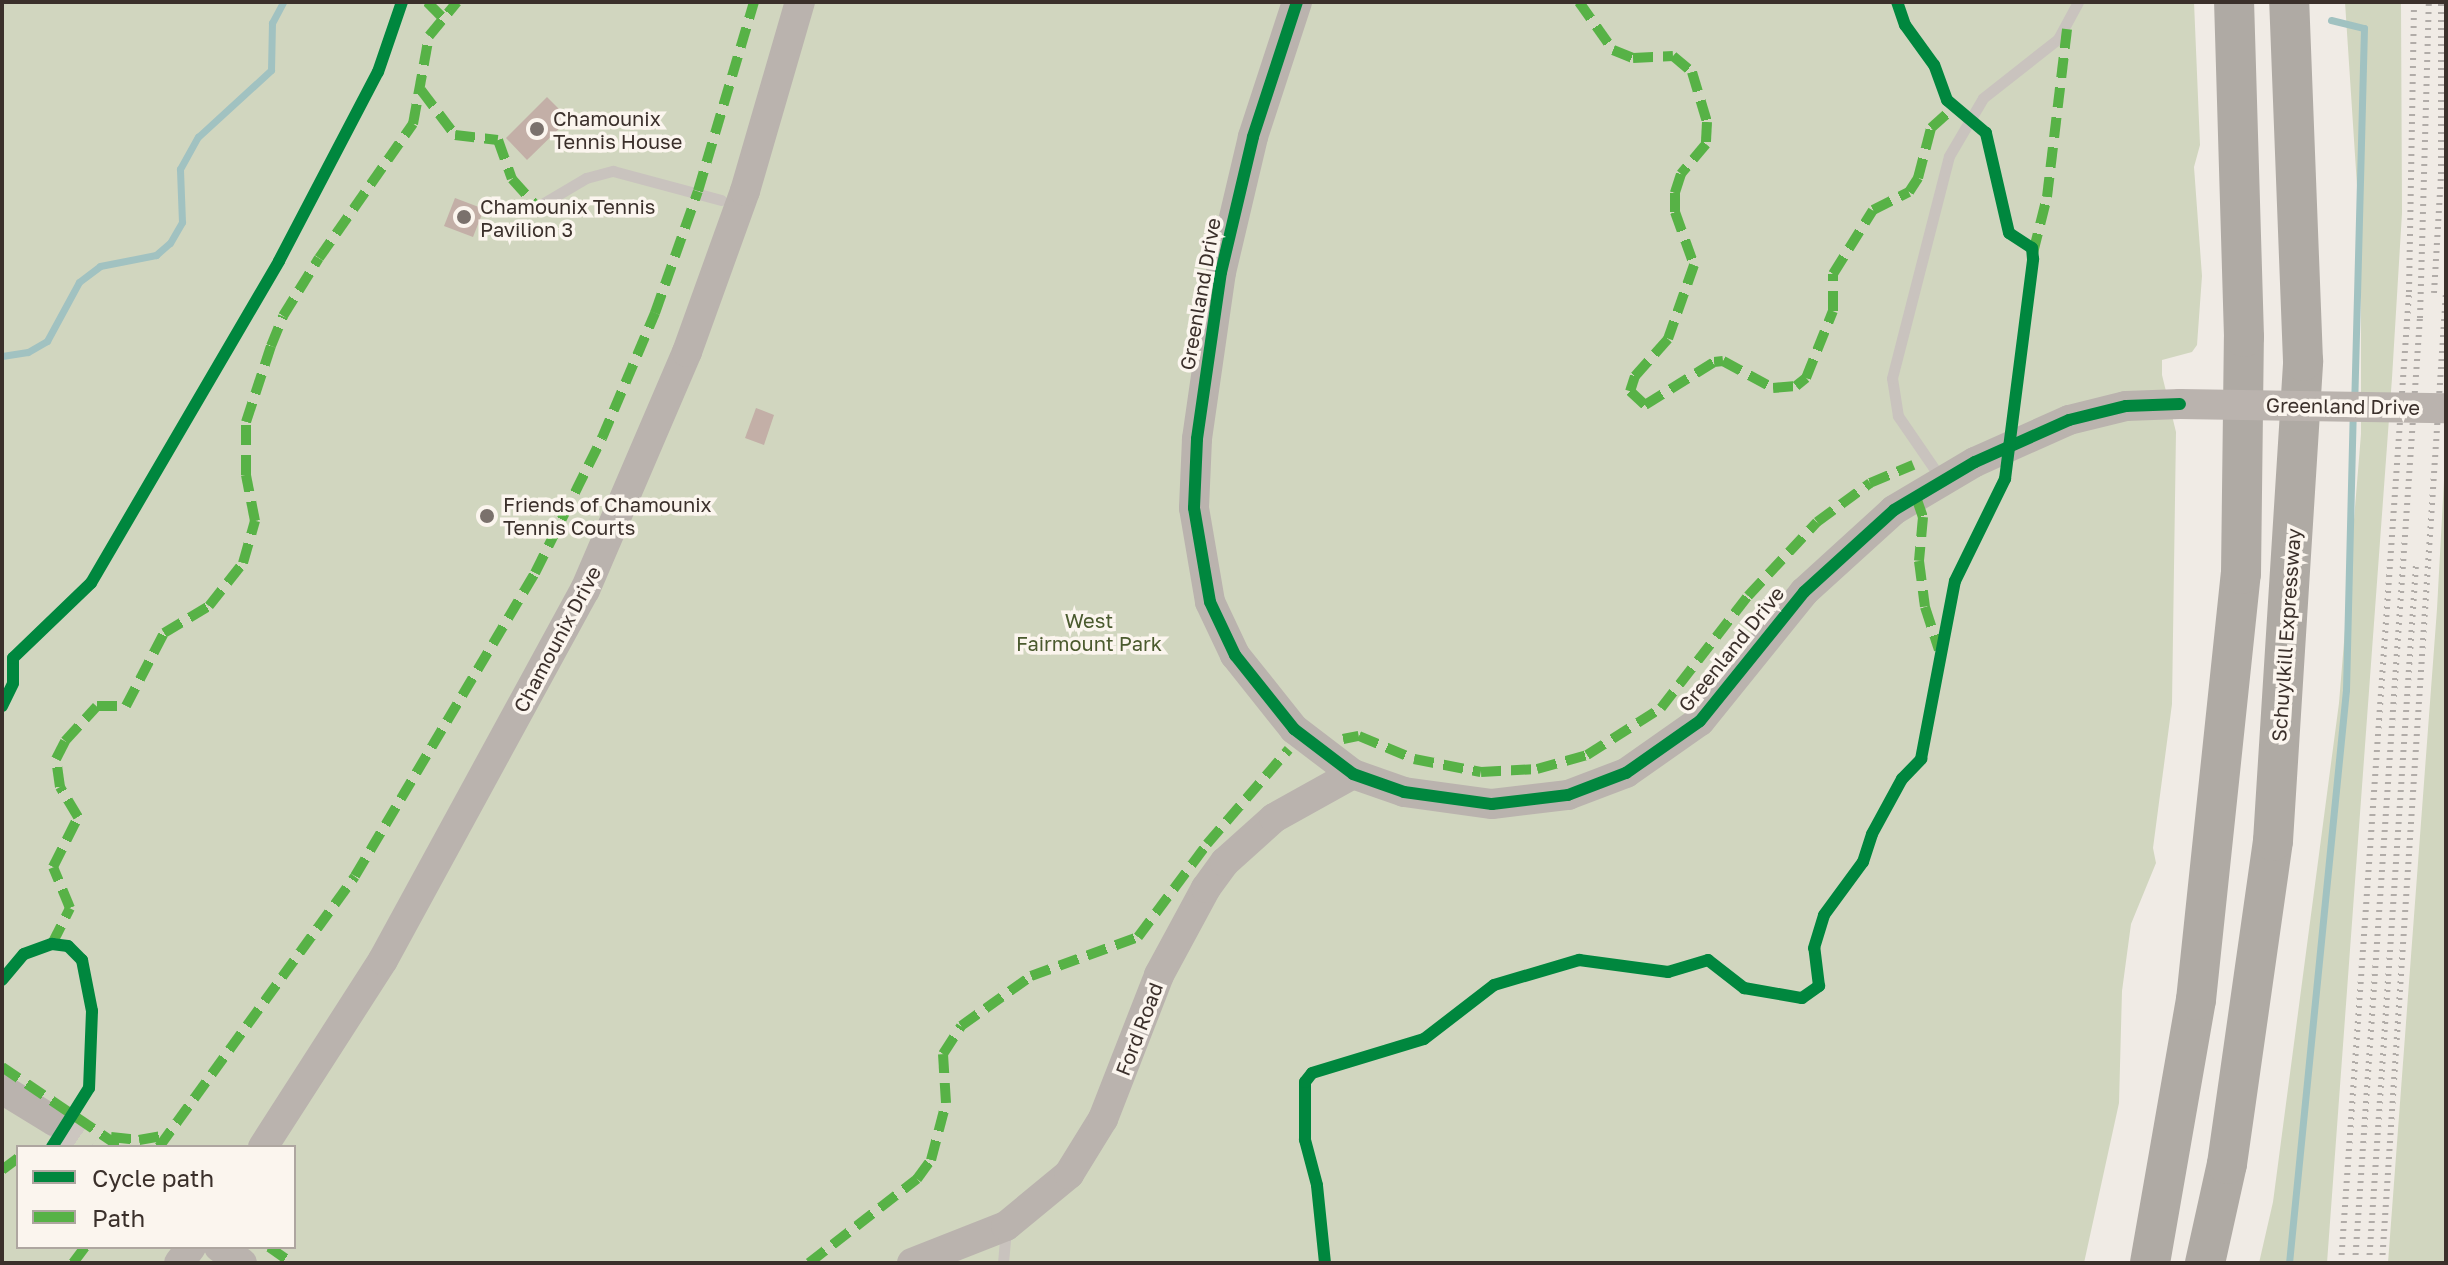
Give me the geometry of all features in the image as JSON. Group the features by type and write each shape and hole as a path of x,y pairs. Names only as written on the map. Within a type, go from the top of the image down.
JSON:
{"highway":[{"path":"2150,1263 2196,1000 2241,574 2244,337 2234,2"},
{"name":"Schuylkill Expressway","path":"2205,1263 2227,1164 2273,841 2303,361 2289,2"}],"street":[{"name":"Chamounix Drive","path":"264,1145 383,960 591,578 667,406 723,254 800,2"},
{"name":"Greenland Drive","path":"1297,2 1253,137 1221,272 1197,439 1194,508 1210,602 1235,655 1294,729 1353,774 1404,792 1492,804 1568,795 1626,773 1700,721 1804,592 1855,542 1942,480 2069,420 2126,406 2180,404 2446,408"},
{"name":"Ford Road","path":"912,1263 1006,1226 1049,1194 1086,1151 1123,1075 1164,965 1225,862 1274,818 1353,774"},
{"path":"2,1089 54,1121"},
{"path":"222,1249 242,1263"}],"lane":[{"path":"1942,480 1898,416 1892,378 1949,156 1983,98 2058,39 2078,2"},
{"path":"537,207 586,178 613,171 652,177 721,200"},
{"path":"1003,1263 1006,1226"}],"green space":[{"name":"West Fairmount Park","path":"2,2 2194,2 2200,145 2194,167 2202,276 2197,345 2192,352 2162,360 2162,375 2176,432 2172,704 2153,848 2156,863 2131,924 2122,991 2119,1103 2084,1263 2,1263 2,1106 13,1078 2,1072"},
{"path":"2345,2 2401,2 2402,213 2392,378 2327,1263 2259,1263 2273,1202 2339,703 2361,434 2361,247"},
{"path":"2446,444 2446,1263 2388,1263 2437,609"}],"building":[{"name":"Chamounix Tennis House","path":"547,97 569,119 527,160 506,138"},
{"name":"Chamounix Tennis Pavilion 3","path":"455,198 484,209 473,237 444,226"},
{"path":"756,408 774,415 764,445 745,438"}],"waterway":[{"path":"2,356 28,352 47,341 79,282 100,266 156,255 170,243 182,222 180,169 198,137 271,70 272,23 283,2"},
{"path":"2331,20 2364,28 2354,400"},
{"path":"2289,1263 2346,690 2353,413"}],"tunnel":[{"path":"54,1121 88,1145"}],"railway":[{"path":"2341,1263 2409,292 2414,2"},
{"path":"2355,1263 2420,318 2429,2"},
{"path":"2434,293 2441,174 2441,2"},
{"path":"2382,1263 2446,293"},
{"path":"2369,1263 2416,565"}],"marked path":[{"path":"427,2 442,17"},
{"path":"52,944 70,908 53,867 78,817 60,787 56,759 65,741 97,706 126,706 164,633 209,606 243,563 255,521 246,475 246,422 271,346 283,316 319,258 413,124 429,36 457,2"},
{"path":"160,1145 355,876 535,573 602,438 655,313 698,191 754,2"},
{"path":"1579,2 1613,50 1633,58 1673,56 1692,72 1707,122 1706,144 1681,174 1675,193 1675,212 1694,265 1668,339 1635,376 1630,391 1645,405 1714,362 1723,361 1773,388 1796,386 1806,378 1833,311 1833,274 1873,210 1909,192 1918,178 1931,128 1953,108"},
{"path":"2033,253 2047,197 2067,29"},
{"path":"421,90 455,135 498,140 512,179 537,207"},
{"path":"1343,739 1359,736 1414,759 1481,772 1537,769 1587,755 1661,708 1748,596 1817,522 1870,483 1913,465"},
{"path":"1916,497 1923,517 1919,561 1925,607 1939,650"},
{"path":"809,1263 917,1179 931,1160 946,1103 943,1054 961,1026 1031,976 1138,937 1207,844 1289,749"},
{"path":"2,1067 117,1145"},
{"path":"111,1137 139,1140 168,1135"},
{"path":"2,1170 16,1160"},
{"path":"73,1263 84,1249"},
{"path":"272,1249 292,1263"}],"cycle path":[{"path":"2,706 13,683 13,658 91,583 279,261 378,72 402,2"},
{"path":"1297,2 1253,137 1221,272 1197,439 1194,508 1210,602 1235,655 1294,729 1353,774 1404,792 1492,804 1568,795 1626,773 1700,721 1804,592 1894,510 1975,462 2069,420 2126,406 2180,404"},
{"path":"1325,1263 1317,1185 1305,1140 1305,1082 1312,1073 1424,1039 1494,985 1579,960 1668,972 1708,960 1744,988 1802,998 1819,986 1814,948 1824,915 1863,862 1872,834 1902,779 1921,759 1955,581 2005,479 2033,259 2032,248 2009,233 1986,133 1947,100 1934,65 1905,25 1897,2"},
{"path":"2,980 24,954 52,944 68,946 82,960 92,1011 89,1088 53,1145"}],"place":[{"name":"Chamounix Tennis House","path":"537,129"},
{"name":"Chamounix Tennis Pavilion 3","path":"464,217"},
{"name":"Friends of Chamounix Tennis Courts","path":"487,516"}]}
